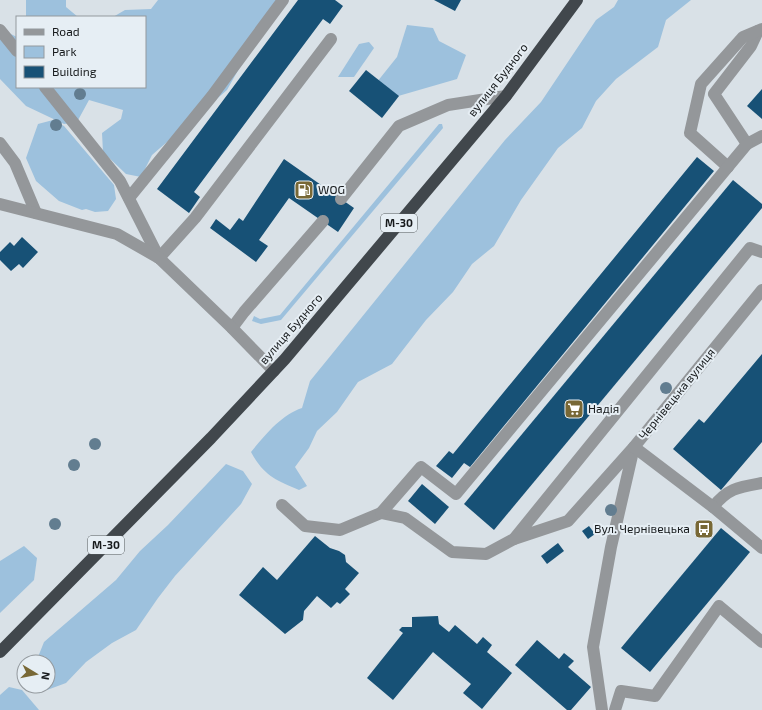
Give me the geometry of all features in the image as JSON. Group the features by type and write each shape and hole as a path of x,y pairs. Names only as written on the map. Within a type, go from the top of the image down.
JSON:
{"highway":[{"name":"вулиця Будного","path":"0,652 212,438 274,371 506,96 577,0"}],"street":[{"path":"129,198 212,96 283,0"},
{"path":"0,30 16,50"},
{"path":"747,144 714,94 751,46 760,30"},
{"path":"728,167 690,133 701,84 743,37 760,30"},
{"path":"159,258 195,218 331,39"},
{"path":"47,88 120,181 159,258"},
{"path":"341,199 399,126 448,105 506,96"},
{"path":"282,505 305,526 340,530 381,513 421,468 456,494 747,144 762,136"},
{"path":"0,143 16,163 36,213"},
{"path":"0,204 117,234 159,258 232,328 274,371"},
{"path":"232,328 244,312 323,221"},
{"path":"514,539 750,248 762,252"},
{"name":"Чернівецька вулиця","path":"762,290 634,447 713,507 762,548"},
{"path":"381,513 405,518 452,552 486,554 514,539 568,521 634,447"},
{"path":"602,710 593,647 610,546 634,447"},
{"path":"713,507 722,496 736,488 762,483"},
{"path":"614,710 621,691 655,696 719,606 762,642"}],"green space":[{"path":"26,0 66,0 66,7 77,16 26,16"},
{"path":"158,0 280,0 273,8 227,90 152,155 141,177 126,174 103,152 102,133 121,119 123,110 89,100 77,122 64,124 26,106 0,79 0,29 16,37 16,88 146,88 146,16 115,16 125,10 151,9"},
{"path":"618,0 691,0 666,20 658,47 616,79 596,101 582,128 558,148 521,200 494,246 472,264 453,292 426,320 392,364 358,382 337,412 317,431 309,448 295,467 307,486 299,490 271,476 261,467 251,452 268,432 280,421 287,415 302,408 310,381 505,140 541,102 596,20 614,7"},
{"path":"407,25 433,28 439,41 466,55 457,79 381,101 377,82 397,57"},
{"path":"369,42 374,48 354,77 338,77 359,44"},
{"path":"53,120 64,126 114,185 116,199 108,211 95,212 86,209 82,210 59,201 36,181 26,158 38,124"},
{"path":"439,124 442,124 443,128 281,320 261,324 252,321 254,316 260,319 280,315"},
{"path":"226,464 243,471 252,484 241,504 175,576 136,630 112,643 86,662 66,683 56,687 56,654 39,654 44,642 116,580 140,551 168,525"},
{"path":"24,546 37,558 34,580 0,613 0,561"},
{"path":"9,687 16,689 16,694 25,694 39,710 0,710 0,695"}],"building":[{"path":"298,0 335,0 343,6 330,24 323,19 194,192 200,197 189,213 157,189"},
{"path":"434,0 461,0 455,11"},
{"path":"366,70 399,96 382,118 349,91"},
{"path":"762,89 762,119 747,106"},
{"path":"697,157 714,171 470,467 464,463 452,478 436,466 449,451 453,454"},
{"path":"284,159 354,208 338,232 289,198 259,240 268,246 256,262 210,228 216,219 230,230 239,218 243,221"},
{"path":"733,180 762,204 762,208 494,530 464,504"},
{"path":"22,237 38,252 23,268 19,264 11,271 0,260 0,252 10,242 14,246"},
{"path":"762,354 762,442 721,490 673,449 699,419 704,423"},
{"path":"422,484 449,507 435,524 408,501"},
{"path":"589,526 595,534 588,539 582,531"},
{"path":"721,528 750,552 650,672 621,648"},
{"path":"315,536 330,548 345,555 346,562 359,573 345,589 350,594 340,604 337,602 331,608 317,596 304,611 303,620 285,634 239,595 263,567 277,580"},
{"path":"558,543 564,551 547,564 541,556"},
{"path":"438,616 439,624 449,632 455,625 477,644 483,637 492,645 487,652 512,673 482,709 463,693 471,684 433,652 393,700 367,678 403,633 399,630 402,627 412,627 412,617"},
{"path":"537,640 559,659 564,653 574,661 568,667 591,687 571,710 567,710 515,665"}],"place":[{"name":"WOG","path":"304,190"},
{"name":"Надія","path":"574,409"},
{"name":"Вул. Чернівецька","path":"704,529"}]}
